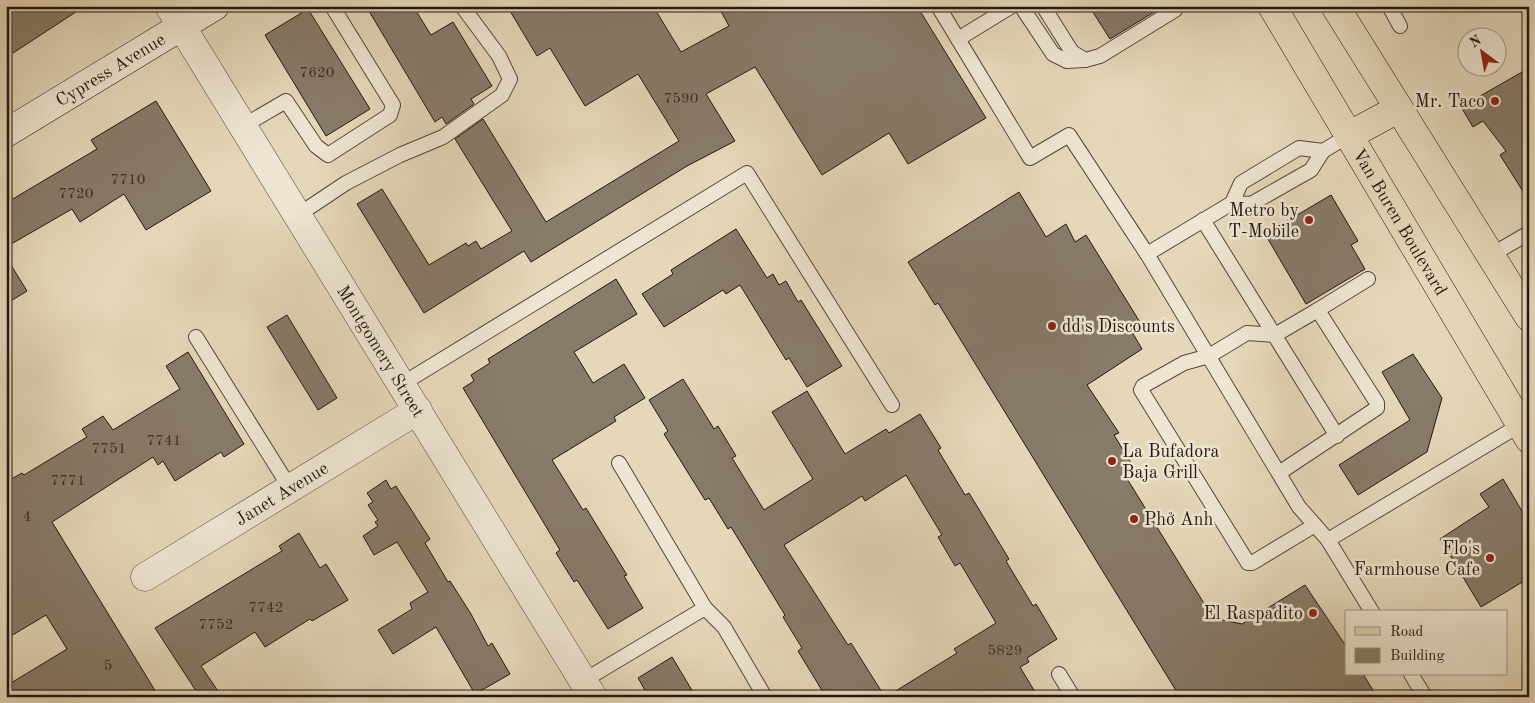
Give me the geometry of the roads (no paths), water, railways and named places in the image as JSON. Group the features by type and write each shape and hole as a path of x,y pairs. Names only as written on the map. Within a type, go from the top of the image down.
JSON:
{"main road":[{"name":"Van Buren Boulevard","path":"1272,6 1524,432"},
{"path":"1335,6 1529,317"},
{"path":"1348,136 1398,108"}],"street":[{"name":"Cypress Avenue","path":"6,133 175,17 215,6"},
{"name":"Montgomery Street","path":"175,17 588,689"},
{"name":"Janet Avenue","path":"145,577 418,410"}],"lane":[{"path":"242,126 286,101 316,146 328,155 390,115 393,105 332,6"},
{"path":"298,215 346,183 400,155 443,137 502,96 510,79 499,56 462,6"},
{"path":"938,6 1030,158 1068,135 1147,254 1299,507 1328,540 1371,610"},
{"path":"958,39 1012,6"},
{"path":"1021,6 1052,54 1067,61 1085,60 1100,56 1175,10 1176,6"},
{"path":"1043,6 1072,52 1085,60"},
{"path":"1389,6 1400,26"},
{"path":"1147,254 1232,203 1250,204 1311,170 1323,151 1348,136"},
{"path":"1232,203 1241,183 1299,148 1323,151"},
{"path":"402,384 747,173 892,405"},
{"path":"1203,220 1337,436"},
{"path":"1491,255 1529,233"},
{"path":"1315,525 1252,564 1244,560 1141,390 1143,386 1184,362 1209,356 1247,333 1275,335 1368,279"},
{"path":"1279,473 1375,411 1377,403 1319,312 1316,311"},
{"path":"196,337 290,488"},
{"path":"1328,540 1524,432"},
{"path":"619,463 705,608 724,627 765,697"},
{"path":"588,689 705,608"},
{"path":"1059,674 1073,697"},
{"path":"1412,676 1425,697"}],"place":[{"name":"Mr. Taco","path":"1495,101"},
{"name":"Metro by T-Mobile","path":"1309,220"},
{"name":"dd's Discounts","path":"1052,326"},
{"name":"La Bufadora Baja Grill","path":"1112,461"},
{"name":"Phở Anh","path":"1134,519"},
{"name":"Flo's Farmhouse Cafe","path":"1490,558"},
{"name":"El Raspadito","path":"1313,613"}]}
